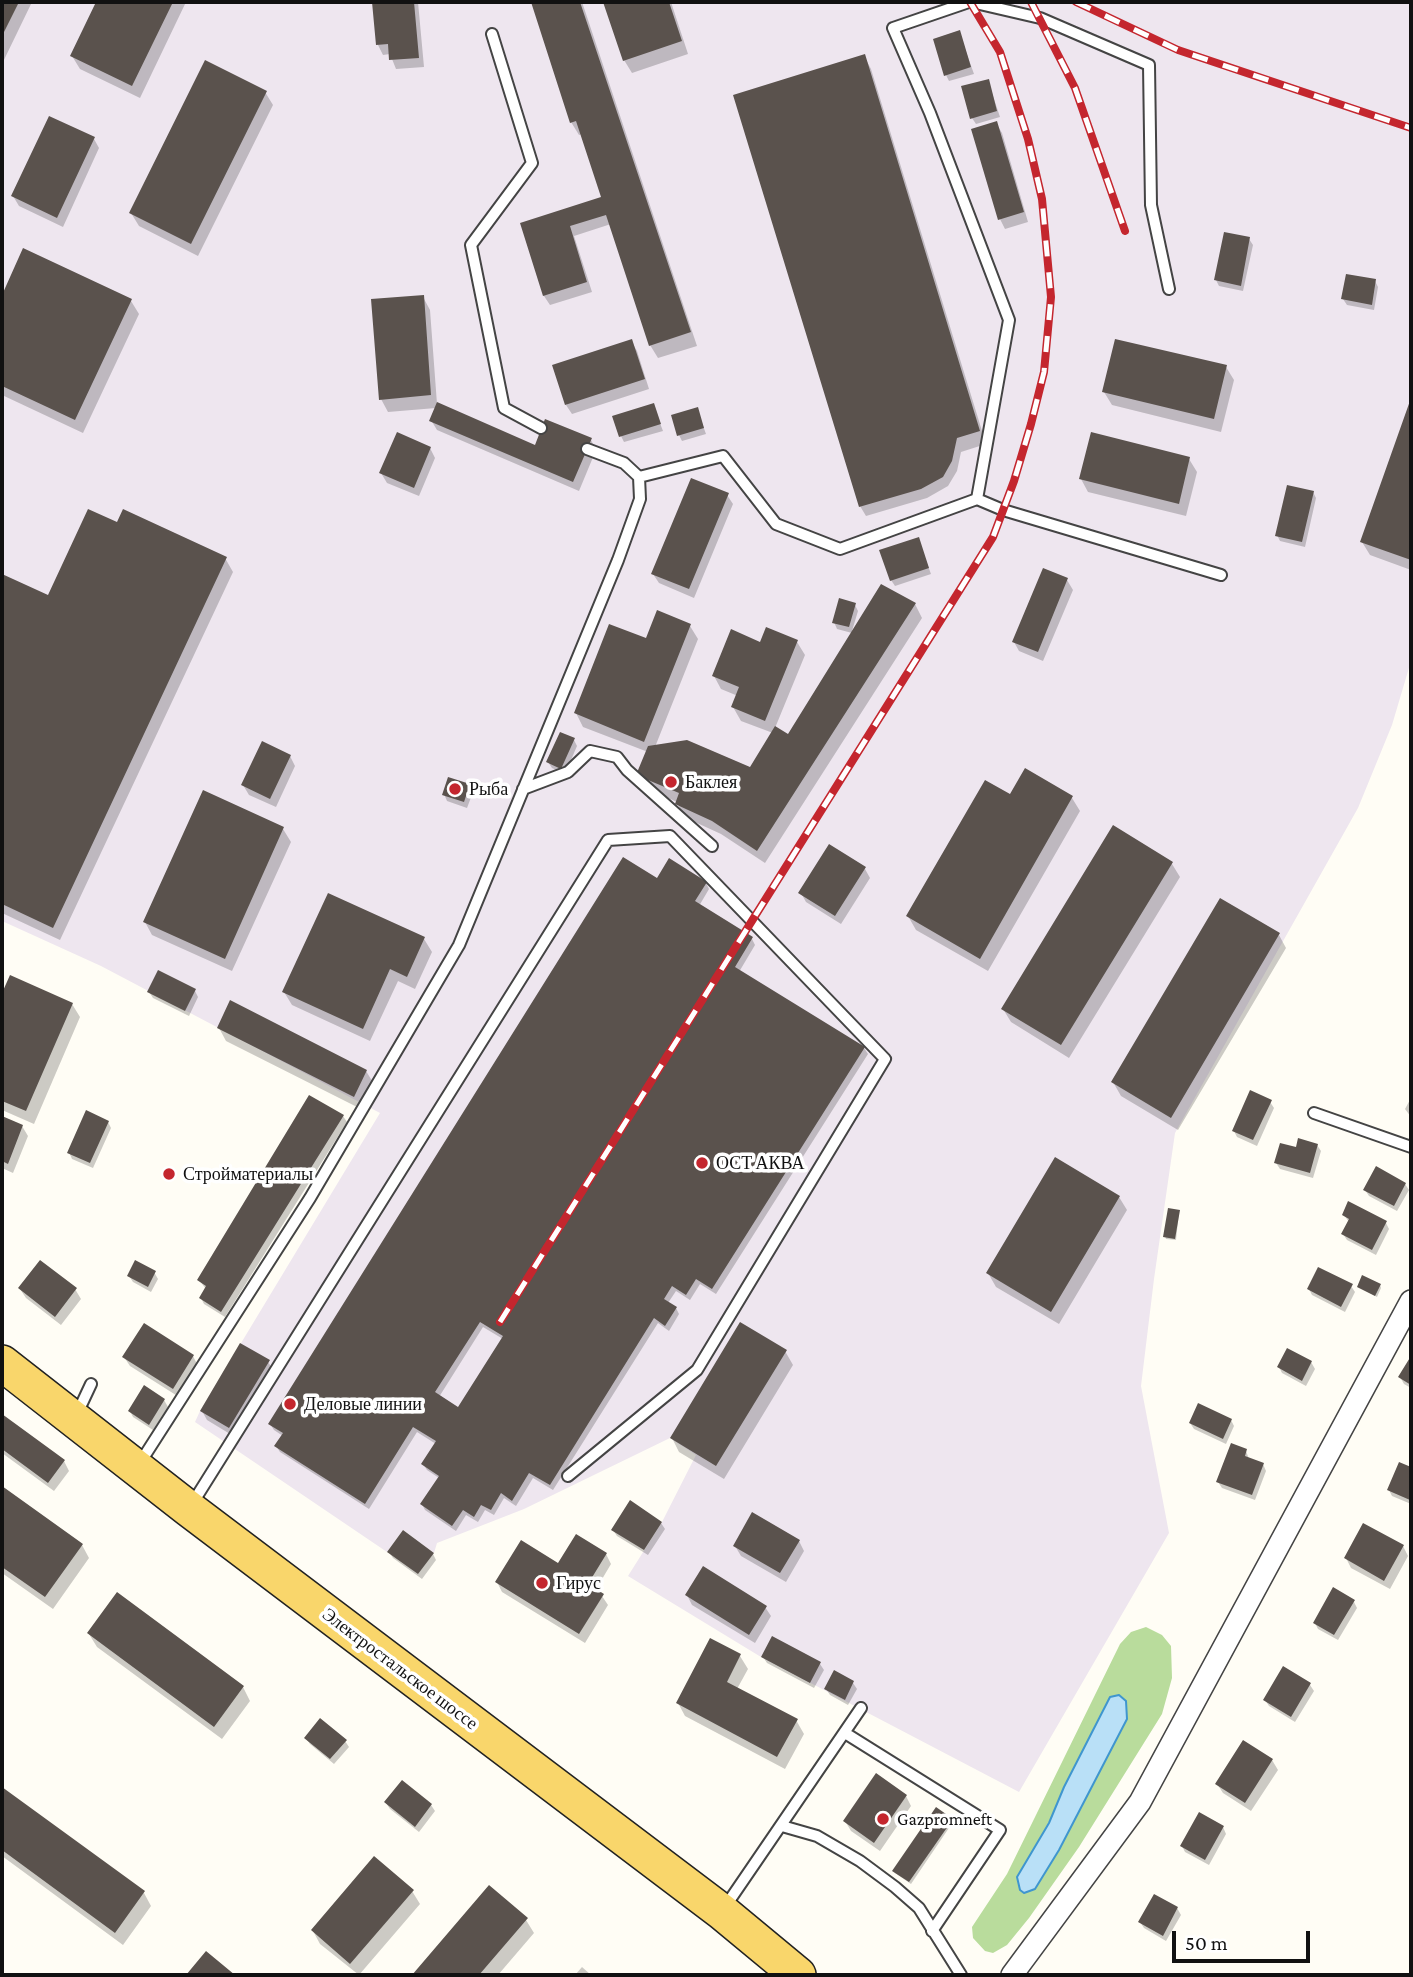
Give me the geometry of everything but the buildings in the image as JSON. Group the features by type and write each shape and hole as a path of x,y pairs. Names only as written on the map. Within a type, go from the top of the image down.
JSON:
{"main road":[{"name":"Электростальское шоссе","path":"2,1363 189,1510 722,1912 798,1975"}],"street":[{"path":"1015,1974 1140,1802 1411,1301"}],"lane":[{"path":"977,499 1009,320 930,113 893,28 970,2 1040,18 1149,65 1151,205 1169,289"},
{"path":"492,34 532,163 471,245 504,408 541,428"},
{"path":"137,1468 310,1198 459,945 640,499 639,477 624,463 587,449"},
{"path":"639,477 723,456 776,524 840,550 977,499 1003,510 1221,575"},
{"path":"523,789 568,772 590,751 617,757 627,770 712,846"},
{"path":"189,1510 608,840 670,836 885,1059 697,1370 568,1476"},
{"path":"1314,1113 1411,1147"},
{"path":"74,1419 91,1384"},
{"path":"722,1912 861,1708"},
{"path":"845,1733 1000,1830 932,1931"},
{"path":"782,1826 817,1836 860,1861 895,1887 919,1908 961,1975"}],"shaded area":[{"path":"2,2 1411,2 1411,661 1392,725 1358,808 1175,1133 1141,1386 1169,1533 1019,1792 761,1657 628,1576 662,1522 696,1455 670,1438 524,1509 437,1543 434,1553 403,1530 387,1552 195,1422 380,1113 101,966 2,921"}],"green space":[{"path":"1146,1627 1162,1635 1171,1646 1172,1678 1162,1714 1079,1847 1029,1918 1007,1945 993,1953 985,1951 973,1938 972,1927 1007,1874 1120,1644 1131,1632","holes":["1120,1695 1127,1719 1059,1850 1035,1889 1049,1823 1064,1787 1110,1698"]}],"water":[{"path":"1119,1695 1126,1701 1127,1719 1059,1850 1035,1889 1024,1893 1020,1890 1017,1877 1049,1823 1064,1787 1110,1697"}],"railway":[{"path":"500,1322 993,537 1014,481 1044,372 1051,297 1042,199 1028,139 1000,52 970,2"},
{"path":"1031,2 1075,88 1125,231"},
{"path":"1076,2 1178,50 1411,128"}],"place":[{"name":"Баклея","path":"671,782"},
{"name":"Рыба","path":"455,789"},
{"name":"ОСТ АКВА","path":"702,1163"},
{"name":"Стройматериалы","path":"169,1174"},
{"name":"Деловые линии","path":"290,1404"},
{"name":"Гирус","path":"542,1583"},
{"name":"Gazpromneft","path":"883,1819"}]}
